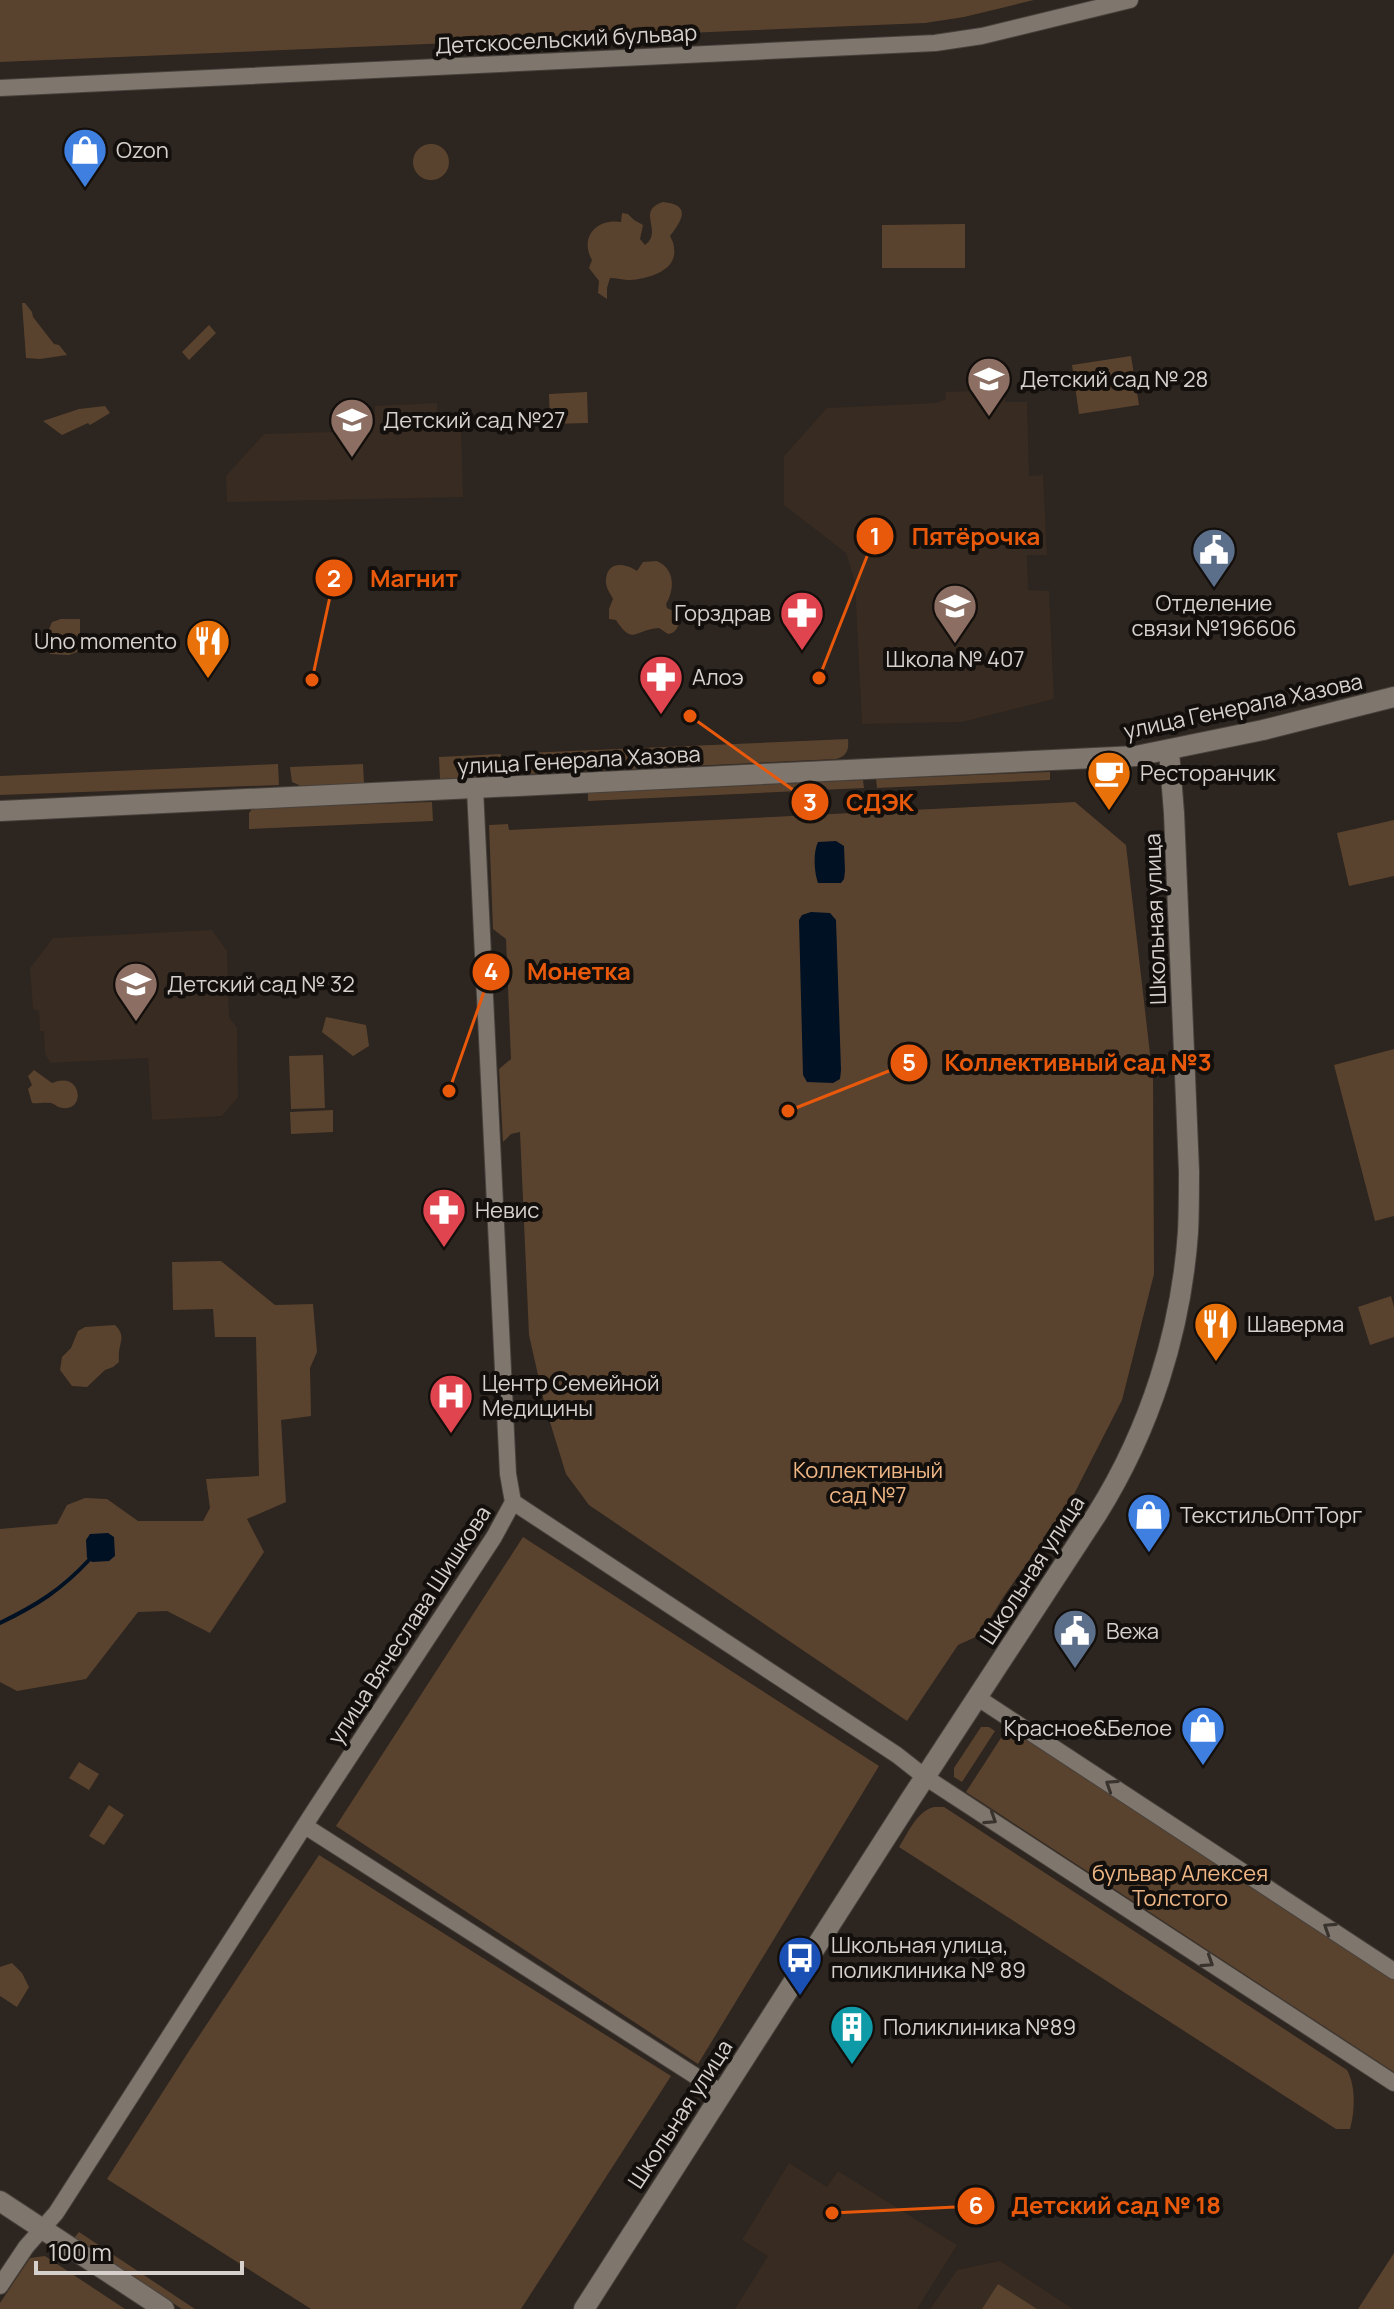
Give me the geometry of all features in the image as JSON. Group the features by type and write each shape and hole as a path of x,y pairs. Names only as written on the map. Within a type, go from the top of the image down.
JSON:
{"street":[{"name":"Детскосельский бульвар","path":"0,88 935,43 982,36 1130,0"},
{"name":"улица Генерала Хазова","path":"0,811 1111,758 1169,751 1394,697"},
{"name":"Школьная улица","path":"584,2309 1119,1478 1152,1401 1178,1310 1188,1229 1189,1171 1169,751"},
{"name":"улица Вячеслава Шишкова","path":"0,2286 26,2247 56,2213 421,1651 513,1502 508,1474 475,789"},
{"path":"513,1502 897,1755 925,1777 1394,2083"},
{"path":"978,1698 1394,1971"},
{"path":"305,1826 722,2093"},
{"path":"0,2201 164,2309"}],"shaded area":[{"name":"Школа № 407","path":"1004,390 1005,402 1027,402 1029,476 1043,475 1047,555 1027,555 1028,590 1049,591 1054,699 962,722 862,724 855,582 846,553 784,505 784,456 827,408 936,403 946,399 945,392"},
{"name":"Детский сад №27","path":"437,403 439,429 461,428 463,497 227,502 226,476 264,434 364,431 375,424 375,406"},
{"name":"Детский сад № 32","path":"212,930 227,951 229,1017 237,1028 238,1097 222,1116 152,1120 148,1058 50,1063 45,1053 44,1031 40,1031 39,1011 33,1009 30,968 53,938"},
{"path":"789,2163 827,2187 838,2171 957,2245 917,2309 735,2309 768,2256 742,2240"},
{"path":"1000,2261 1073,2309 930,2309 957,2270"}],"green space":[{"path":"0,0 1034,0 925,23 0,62"},
{"path":"431,144 444,149 449,162 444,175 431,180 418,175 413,162 418,149"},
{"path":"663,202 678,206 682,214 670,236 674,248 671,263 645,278 610,278 607,299 598,293 599,281 589,268 592,260 589,237 598,226 621,222 622,213 643,225 640,239 645,245 652,234 651,211"},
{"path":"965,224 965,268 882,268 882,225"},
{"path":"22,303 54,344 59,345 67,355 26,358"},
{"path":"209,325 216,333 189,360 182,352"},
{"path":"1131,356 1139,405 1079,414 1072,365"},
{"path":"587,392 588,423 550,424 549,394"},
{"path":"105,406 110,413 90,425 88,423 62,435 43,421 79,409"},
{"path":"657,561 667,569 672,580 666,604 667,608 678,613 678,626 668,634 659,628 630,634 616,620 609,619 613,599 606,585 607,574 613,566 628,566 637,571 643,562"},
{"path":"80,619 77,652 69,655 50,654 49,629 52,622"},
{"path":"848,739 846,752 836,759 526,774 525,753"},
{"path":"501,754 500,769 493,776 440,779 439,757"},
{"path":"278,764 279,785 0,795 0,776"},
{"path":"363,764 364,783 301,786 292,782 290,767"},
{"path":"1050,772 1050,780 877,788 876,779"},
{"path":"863,780 864,788 588,801 588,793"},
{"path":"432,802 433,821 249,829 249,813 253,808"},
{"name":"Коллективный сад №7","path":"1075,802 1126,845 1153,1080 1154,1274 1122,1400 1071,1500 980,1635 958,1645 907,1721 589,1505 566,1474 545,1406 529,1335 520,1132 511,1134 503,1142 499,1069 511,1059 506,939 493,929 489,825 508,824 509,830"},
{"path":"1394,820 1394,876 1349,886 1337,833"},
{"path":"326,1017 366,1025 369,1046 353,1056 322,1032"},
{"path":"1394,1049 1394,1216 1375,1221 1334,1065"},
{"path":"323,1055 325,1108 291,1109 289,1056"},
{"path":"34,1070 52,1083 62,1080 75,1086 78,1098 75,1104 63,1108 51,1103 32,1103 28,1089 32,1085 28,1076"},
{"path":"333,1110 333,1132 291,1134 290,1112"},
{"path":"221,1261 275,1305 313,1304 317,1352 310,1368 311,1416 281,1420 286,1502 247,1519 264,1552 210,1633 167,1611 138,1612 86,1679 17,1691 0,1682 0,1529 57,1524 67,1505 85,1498 107,1499 138,1521 203,1521 210,1508 206,1479 259,1476 256,1337 215,1337 213,1309 173,1310 172,1262"},
{"path":"1391,1296 1394,1337 1370,1345 1358,1307"},
{"path":"115,1325 121,1333 119,1362 87,1387 72,1386 60,1370 62,1357 71,1348 78,1331 85,1327"},
{"path":"523,1537 879,1766 698,2064 336,1826"},
{"path":"981,1727 995,1731 962,1782 954,1777 954,1768"},
{"name":"бульвар Алексея Толстого","path":"1008,1727 1394,1979 1394,2072 966,1792"},
{"path":"79,1762 99,1774 89,1790 69,1778"},
{"path":"109,1805 124,1815 104,1845 89,1836"},
{"path":"934,1807 944,1807 1347,2070 1354,2099 1350,2129 1336,2129 899,1847 918,1818"},
{"path":"319,1855 671,2076 521,2309 311,2309 107,2179"},
{"path":"12,1963 29,1987 17,2007 0,1996 0,1967"},
{"path":"79,2232 195,2309 182,2309 74,2238"},
{"path":"1394,2253 1394,2309 1358,2309"},
{"path":"45,2256 125,2309 0,2309 0,2303 30,2258"},
{"path":"998,2284 1037,2309 982,2309"}],"water":[{"path":"836,841 844,846 844,879 841,883 818,883 815,851 818,842"},
{"path":"830,913 836,920 841,1070 840,1079 833,1083 807,1082 803,1075 799,920 802,915"},
{"path":"108,1533 114,1537 115,1556 109,1561 92,1562 87,1558 86,1540 90,1534"}],"waterway":[{"path":"0,1623 48,1596 89,1560"}],"place":[{"name":"Ozon","path":"85,189"},
{"name":"Детский сад № 28","path":"989,418"},
{"name":"Детский сад №27","path":"352,459"},
{"name":"Отделение связи №196606","path":"1214,589"},
{"name":"Школа № 407","path":"955,645"},
{"name":"Горздрав","path":"802,652"},
{"name":"Пятёрочка","path":"819,678"},
{"name":"Uno momento","path":"208,680"},
{"name":"Магнит","path":"312,680"},
{"name":"Алоэ","path":"661,716"},
{"name":"СДЭК","path":"690,716"},
{"name":"Ресторанчик","path":"1109,812"},
{"name":"Детский сад № 32","path":"136,1023"},
{"name":"Монетка","path":"449,1091"},
{"name":"Коллективный сад №3","path":"788,1111"},
{"name":"Невис","path":"444,1249"},
{"name":"Шаверма","path":"1216,1363"},
{"name":"Центр Семейной Медицины","path":"451,1435"},
{"name":"ТекстильОптТорг","path":"1149,1554"},
{"name":"Вежа","path":"1075,1670"},
{"name":"Красное&Белое","path":"1203,1767"},
{"name":"Школьная улица, поликлиника № 89","path":"800,1997"},
{"name":"Поликлиника №89","path":"852,2066"},
{"name":"Детский сад № 18","path":"832,2213"}]}
